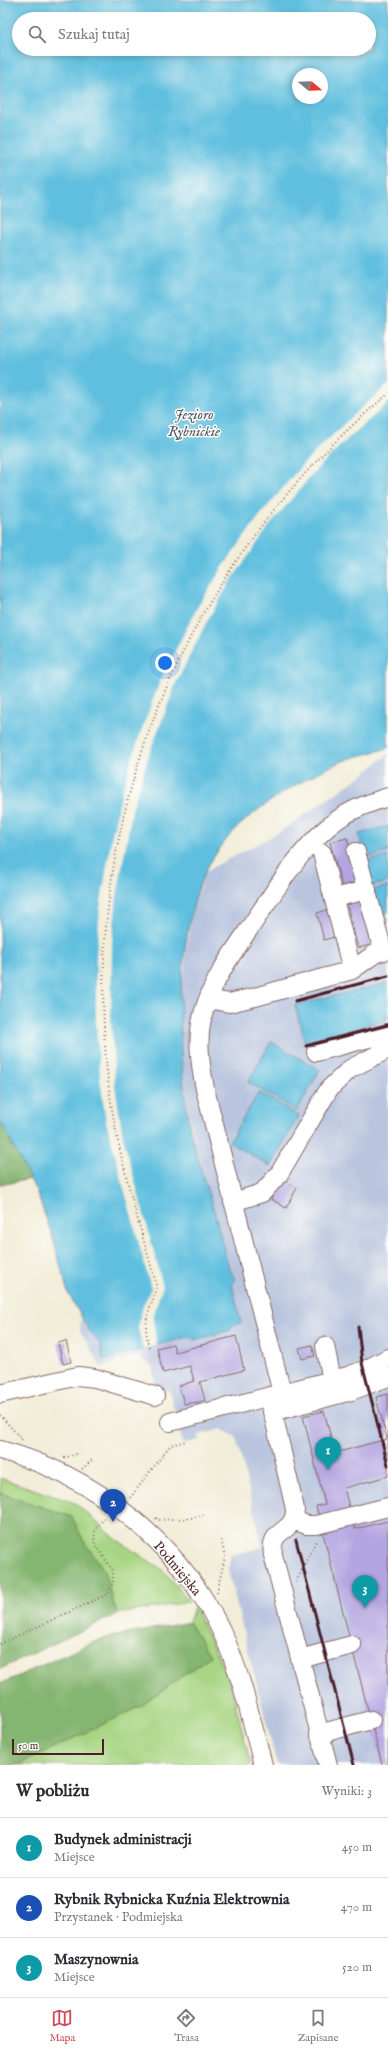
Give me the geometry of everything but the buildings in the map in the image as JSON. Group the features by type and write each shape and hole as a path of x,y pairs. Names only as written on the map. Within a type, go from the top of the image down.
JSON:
{"street":[{"path":"328,1765 271,1544 275,1536 289,1527 293,1520 295,1512 294,1498 277,1398 234,1202 205,1089 200,1061 200,1030 208,999 226,962 282,881 312,843 334,822 346,814 388,797"},
{"path":"322,852 352,970"},
{"path":"208,999 222,1002 237,1002 352,970 376,953 384,945 356,852"},
{"path":"334,898 367,890"},
{"path":"316,1052 388,1033"},
{"path":"234,1202 262,1192 280,1174 329,1089 350,1069 388,1049"},
{"path":"325,1346 332,1380"},
{"path":"170,1422 277,1398 370,1368 388,1358"},
{"path":"0,1394 78,1376 95,1378 155,1396"},
{"path":"277,1398 301,1404 351,1391 388,1377"},
{"path":"277,1398 301,1404"},
{"name":"Podmiejska","path":"0,1450 34,1460 122,1501 163,1548 209,1607 221,1630 236,1667 263,1765"},
{"path":"293,1520 307,1525 321,1524 388,1507"},
{"path":"300,1659 352,1645"},
{"path":"319,1734 371,1720"}],"path":[{"path":"149,1347 145,1329 149,1307 157,1287 115,1126 108,1081 104,1022 104,962 107,916 114,865 125,815 143,750 166,688 196,627 226,575 272,511 303,474 342,435 388,394"},
{"path":"0,1644 108,1594 113,1583 113,1571 94,1542 95,1530 168,1448 172,1445 186,1441"},
{"path":"57,1460 80,1453"},
{"path":"80,1471 92,1460"},
{"path":"295,1585 319,1533 321,1524"},
{"path":"216,1595 225,1557 221,1539"}],"shaded area":[{"path":"388,754 388,1765 277,1765 228,1570 231,1555 263,1547 236,1437 221,1429 199,1435 199,1440 183,1444 169,1390 157,1392 152,1366 137,1356 101,1367 80,1331 81,1318 100,1343 103,1359 191,1336 194,1340 231,1330 230,1327 241,1323 232,1285 234,1279 196,1150 184,1092 180,1011 186,951 192,913 206,871 280,832 362,775"}],"green space":[{"path":"0,1120 27,1170 31,1179 0,1185"},
{"path":"0,1478 75,1503 116,1539 164,1571 189,1602 117,1614 103,1569 83,1540 72,1517 0,1493"},
{"path":"0,1493 72,1517 83,1540 103,1569 117,1614 0,1669"},
{"path":"194,1607 229,1679 251,1765 16,1765 141,1706 210,1656 189,1622"},
{"path":"189,1622 210,1656 141,1706 24,1762 16,1765 0,1765 0,1684 101,1639"}],"water":[{"name":"Jezioro Rybnickie","path":"0,0 388,0 388,748 357,756 338,763 308,778 260,808 234,831 218,850 205,872 195,898 188,928 184,960 180,1026 184,1090 188,1118 196,1153 226,1256 235,1279 232,1285 241,1323 230,1326 231,1330 194,1340 191,1336 103,1360 100,1343 89,1330 68,1293 52,1235 37,1193 0,1120"},
{"path":"388,826 388,852 365,858 359,834"},
{"path":"388,856 388,882 372,886 366,861"},
{"path":"388,886 388,912 379,914 373,890"},
{"path":"388,983 388,1019 305,1042 295,1005"},
{"path":"271,1042 320,1070 297,1111 248,1082"},
{"path":"259,1092 299,1116 270,1166 229,1142"}],"pier":[{"path":"388,385 388,403 344,442 315,471 273,521 230,582 207,621 176,683 148,757 132,810 117,896 112,944 111,1021 115,1086 123,1137 163,1286 154,1312 153,1320 157,1346 143,1349 138,1328 143,1306 151,1288 106,1121 100,1078 96,1021 96,957 100,909 112,835 123,788 140,734 161,679 198,606 223,567 258,518 303,464 351,417"}],"railway":[{"path":"295,1001 388,976"},
{"path":"306,1046 388,1025"},
{"path":"358,1327 362,1363 388,1465"},
{"path":"296,1540 354,1765"}],"place":[{"name":"Budynek administracji","path":"328,1470"},
{"name":"Rybnik Rybnicka Kuźnia Elektrownia","path":"113,1522"},
{"name":"Maszynownia","path":"365,1608"}]}
